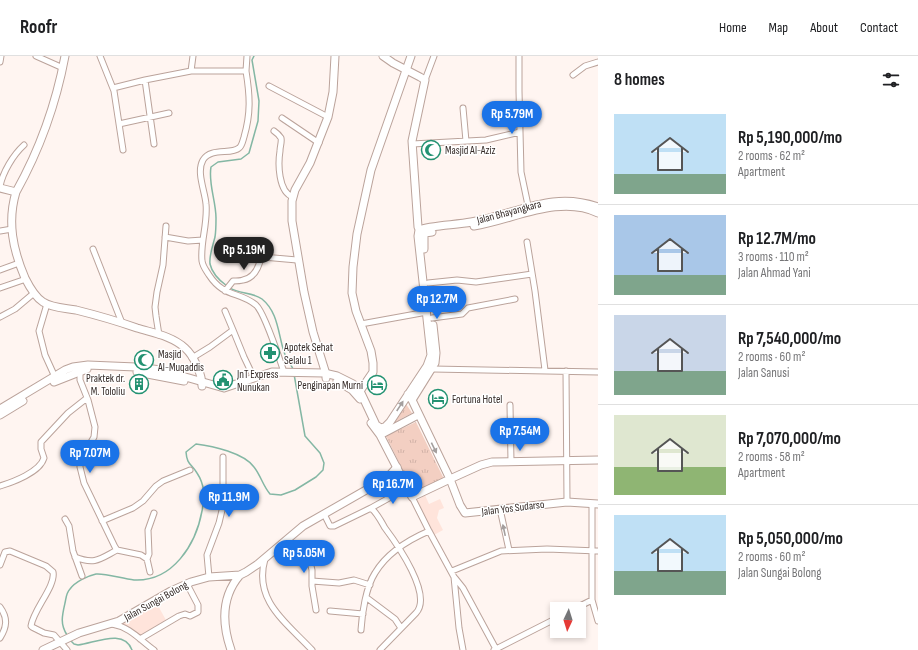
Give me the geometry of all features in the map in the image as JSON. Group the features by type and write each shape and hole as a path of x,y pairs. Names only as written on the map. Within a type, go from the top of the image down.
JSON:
{"street":[{"path":"0,62 1,56"},
{"path":"36,56 62,68"},
{"path":"65,56 58,89 43,136 16,192 12,208 13,242 19,264 34,292 40,300 47,304 122,323 159,335 182,345 186,348 198,369 202,384"},
{"path":"100,56 113,88 123,150"},
{"path":"191,71 193,56"},
{"path":"247,56 246,71 250,108 241,146 236,149 213,153 205,158 201,164 200,172 207,217 203,240 202,261 204,267 215,283 226,291 249,301 259,308 286,373"},
{"path":"335,56 333,92 328,117 319,143 293,197 292,221 298,260 313,332 326,376 356,393 361,400 372,425 380,435 429,531 452,572 454,577 459,628 463,650"},
{"path":"382,56 425,80"},
{"path":"360,391 370,377 373,367 373,357 355,307 352,286 354,257 359,224 371,170 411,56"},
{"path":"410,397 427,366 431,355 421,232 417,213 412,144 425,80 434,56"},
{"path":"519,56 521,172 528,209"},
{"path":"572,75 585,66 598,62"},
{"path":"113,88 191,71 246,71"},
{"path":"145,80 154,144"},
{"path":"269,86 328,117"},
{"path":"463,108 466,141"},
{"path":"119,124 169,113"},
{"path":"282,118 319,143"},
{"path":"274,131 279,135 281,140 279,162 283,189 288,195 293,197"},
{"path":"412,144 493,139 520,132"},
{"path":"16,192 0,187 1,181 11,162 24,145"},
{"name":"Jalan Bhayangkara","path":"421,232 486,224 554,201 583,203 598,207"},
{"name":"Jalan Bhayangkara","path":"528,209 564,206 586,209 598,214"},
{"path":"159,335 155,307 163,265 166,226"},
{"path":"0,231 12,229"},
{"path":"165,237 203,240"},
{"path":"526,242 532,274 545,370"},
{"path":"220,243 228,245 250,256 298,260"},
{"path":"94,249 122,323"},
{"path":"226,291 232,282 245,280 250,277 258,268 261,257"},
{"path":"0,270 19,264"},
{"path":"0,412 51,383 80,371 89,369 134,372 227,388 267,373 286,373 326,376 342,379 353,384 360,391 376,426 381,428 388,425 433,369 435,363 436,353 428,283 424,268"},
{"path":"428,283 452,280 481,281 532,274"},
{"path":"0,288 26,279"},
{"path":"0,317 16,310 34,292"},
{"path":"432,318 462,314 468,308 515,299"},
{"path":"47,304 39,331 45,355 55,377"},
{"path":"225,311 254,378"},
{"path":"362,324 427,312"},
{"path":"192,358 210,348 234,330"},
{"path":"0,412 70,368 93,365 162,370 227,392 242,388 268,376 286,373"},
{"path":"433,369 598,372"},
{"path":"80,371 80,380 95,422 95,432 80,461 80,468 84,483 112,543 117,550"},
{"path":"566,371 567,502"},
{"path":"410,397 450,479"},
{"path":"0,486 12,483 41,465 44,458 41,449 42,442 68,413 87,398"},
{"path":"510,405 511,462"},
{"path":"380,435 418,415"},
{"path":"209,577 207,555 219,523 223,506 223,457"},
{"path":"412,498 486,463 598,460"},
{"path":"387,478 397,467"},
{"path":"102,521 133,508 143,501 156,486 163,481 190,470"},
{"path":"231,650 224,624 225,610 233,585 240,575 265,558 303,526 387,478 400,475"},
{"name":"Jalan Yos Sudarso","path":"450,479 460,505 465,513 567,502 595,504"},
{"path":"324,514 330,526 334,526 407,488"},
{"path":"595,504 592,550 592,600 598,621"},
{"path":"371,508 399,548 412,571 421,603 418,611 380,650"},
{"path":"500,509 508,550"},
{"path":"150,572 147,560 149,554 148,530 154,513"},
{"path":"65,519 69,526 70,539 82,576"},
{"path":"361,630 370,585 376,572 382,564 406,542 429,531"},
{"path":"288,539 300,555 309,562 311,566 316,610"},
{"path":"75,557 86,561 93,561 117,550 141,555 147,560"},
{"path":"452,572 495,553 508,550 598,551"},
{"path":"0,565 5,552 10,551 46,566 53,572 54,576 47,594 34,614 31,626 44,633 54,635 63,641 67,650"},
{"path":"265,558 263,573 267,599 285,623 312,650"},
{"name":"Jalan Sungai Bolong","path":"43,650 75,635 112,624 187,584 209,577 240,575"},
{"path":"454,577 463,588 495,649 550,622"},
{"path":"312,582 339,583 354,580 370,585"},
{"path":"140,639 180,616 185,614 193,615 198,612 198,605 187,584"},
{"path":"367,598 395,619 401,628"},
{"path":"586,603 592,600"},
{"path":"0,607 6,618 4,631 0,638"},
{"path":"330,611 363,614"},
{"path":"112,624 126,628 154,650"}],"shaded area":[{"path":"425,495 429,504 440,499 444,508 439,510 437,518 443,530 434,535 417,501"},
{"path":"156,602 167,622 140,637 130,628 117,624"}],"green space":[{"path":"406,404 412,413 391,424"},
{"path":"416,422 444,479 414,493 386,436"}],"waterway":[{"path":"227,286 213,271 210,264 216,223 216,212 210,173 211,167 218,162 241,159 249,153 258,121 259,101 252,60 254,56"},
{"path":"230,288 258,297 267,304 277,323 285,354 294,371"},
{"path":"67,635 63,627 62,620 67,594 72,586 85,578 96,574 104,574 134,580 148,579 160,575 171,568 188,548 199,524 204,501 202,482 188,462 186,452 196,444 211,446 228,451 249,462 254,467 270,494 281,495 295,490 316,477 323,470 324,463 320,453 305,436 294,374"},
{"path":"70,640 74,644 78,645 108,638 116,638 128,643 132,650"}],"place":[{"name":"Masjid Al-Aziz","path":"431,150"},
{"name":"Apotek Sehat Selalu 1","path":"270,353"},
{"name":"Masjid Al-Muqaddis","path":"144,360"},
{"name":"JnT Express Nunukan","path":"223,380"},
{"name":"Praktek dr. M. Tololiu","path":"139,384"},
{"name":"Penginapan Murni","path":"377,385"},
{"name":"Fortuna Hotel","path":"438,399"}]}
